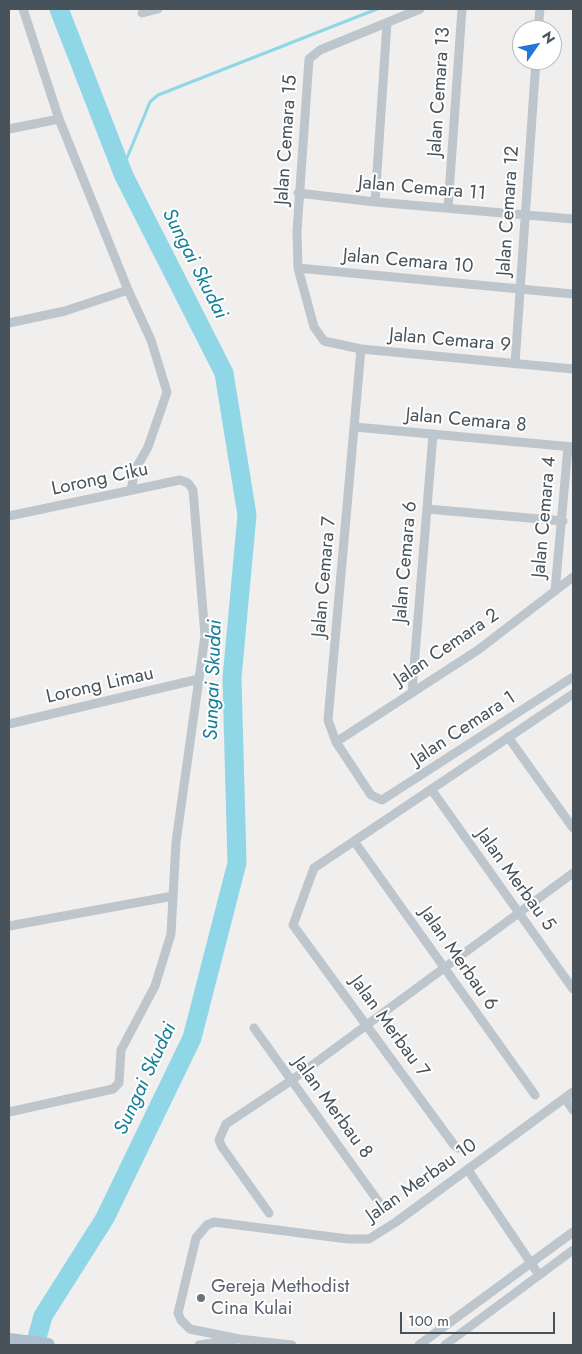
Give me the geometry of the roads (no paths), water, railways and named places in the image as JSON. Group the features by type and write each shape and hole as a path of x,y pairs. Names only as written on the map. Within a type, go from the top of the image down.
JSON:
{"main road":[{"path":"9,1340 48,1345"}],"street":[{"path":"22,9 59,119 128,290 151,340 167,392 148,446 135,470 131,490"},
{"path":"142,14 158,9"},
{"name":"Jalan Cemara 15","path":"324,341 314,327 298,268 298,193 309,59 320,50 420,9"},
{"name":"Jalan Cemara 13","path":"448,208 462,9"},
{"path":"375,202 387,23"},
{"name":"Jalan Cemara 12","path":"515,364 535,70"},
{"path":"9,129 59,119"},
{"name":"Jalan Cemara 11","path":"298,193 375,202 573,219"},
{"name":"Jalan Cemara 10","path":"298,268 573,294"},
{"path":"9,323 65,311 128,290"},
{"name":"Jalan Cemara 9","path":"324,341 361,349 573,369"},
{"name":"Jalan Cemara 7","path":"361,349 328,720 336,742 371,795"},
{"name":"Jalan Cemara 8","path":"355,427 571,447"},
{"name":"Jalan Cemara 6","path":"412,692 433,434"},
{"name":"Jalan Cemara 4","path":"555,591 571,447"},
{"name":"Lorong Ciku","path":"9,516 180,480 188,483 193,490 205,636 199,679"},
{"path":"427,509 563,521"},
{"name":"Jalan Cemara 2","path":"336,742 478,650 573,577"},
{"name":"Jalan Cemara 1","path":"371,795 378,800 386,798 573,677"},
{"path":"9,1112 113,1089 119,1083 121,1050 156,986 171,934 176,842 199,679"},
{"name":"Lorong Limau","path":"9,724 199,679"},
{"path":"354,841 573,694"},
{"path":"508,737 573,828"},
{"name":"Jalan Merbau 5","path":"431,789 573,989"},
{"name":"Jalan Merbau 7","path":"354,841 311,872 294,925 458,1148"},
{"name":"Jalan Merbau 6","path":"354,841 535,1095"},
{"path":"269,1213 220,1140 226,1124 292,1080 573,873"},
{"path":"9,926 173,896"},
{"name":"Jalan Merbau 8","path":"254,1028 383,1208"},
{"name":"Jalan Merbau 10","path":"239,1339 190,1329 181,1320 178,1313 196,1238 207,1226 214,1222 348,1239 369,1239 396,1222 573,1092"},
{"path":"564,1098 573,1110"},
{"path":"468,1170 539,1276"},
{"path":"419,1345 573,1232"},
{"path":"445,1345 573,1250"},
{"path":"199,1345 239,1339 292,1345"}],"waterway":[{"name":"Sungai Skudai","path":"35,1345 43,1316 105,1218 192,1038 237,863 232,678 247,515 224,373 124,176 59,9"},
{"path":"122,170 150,102 158,95 377,9"}],"place":[{"name":"Gereja Methodist Cina Kulai","path":"201,1298"}]}
